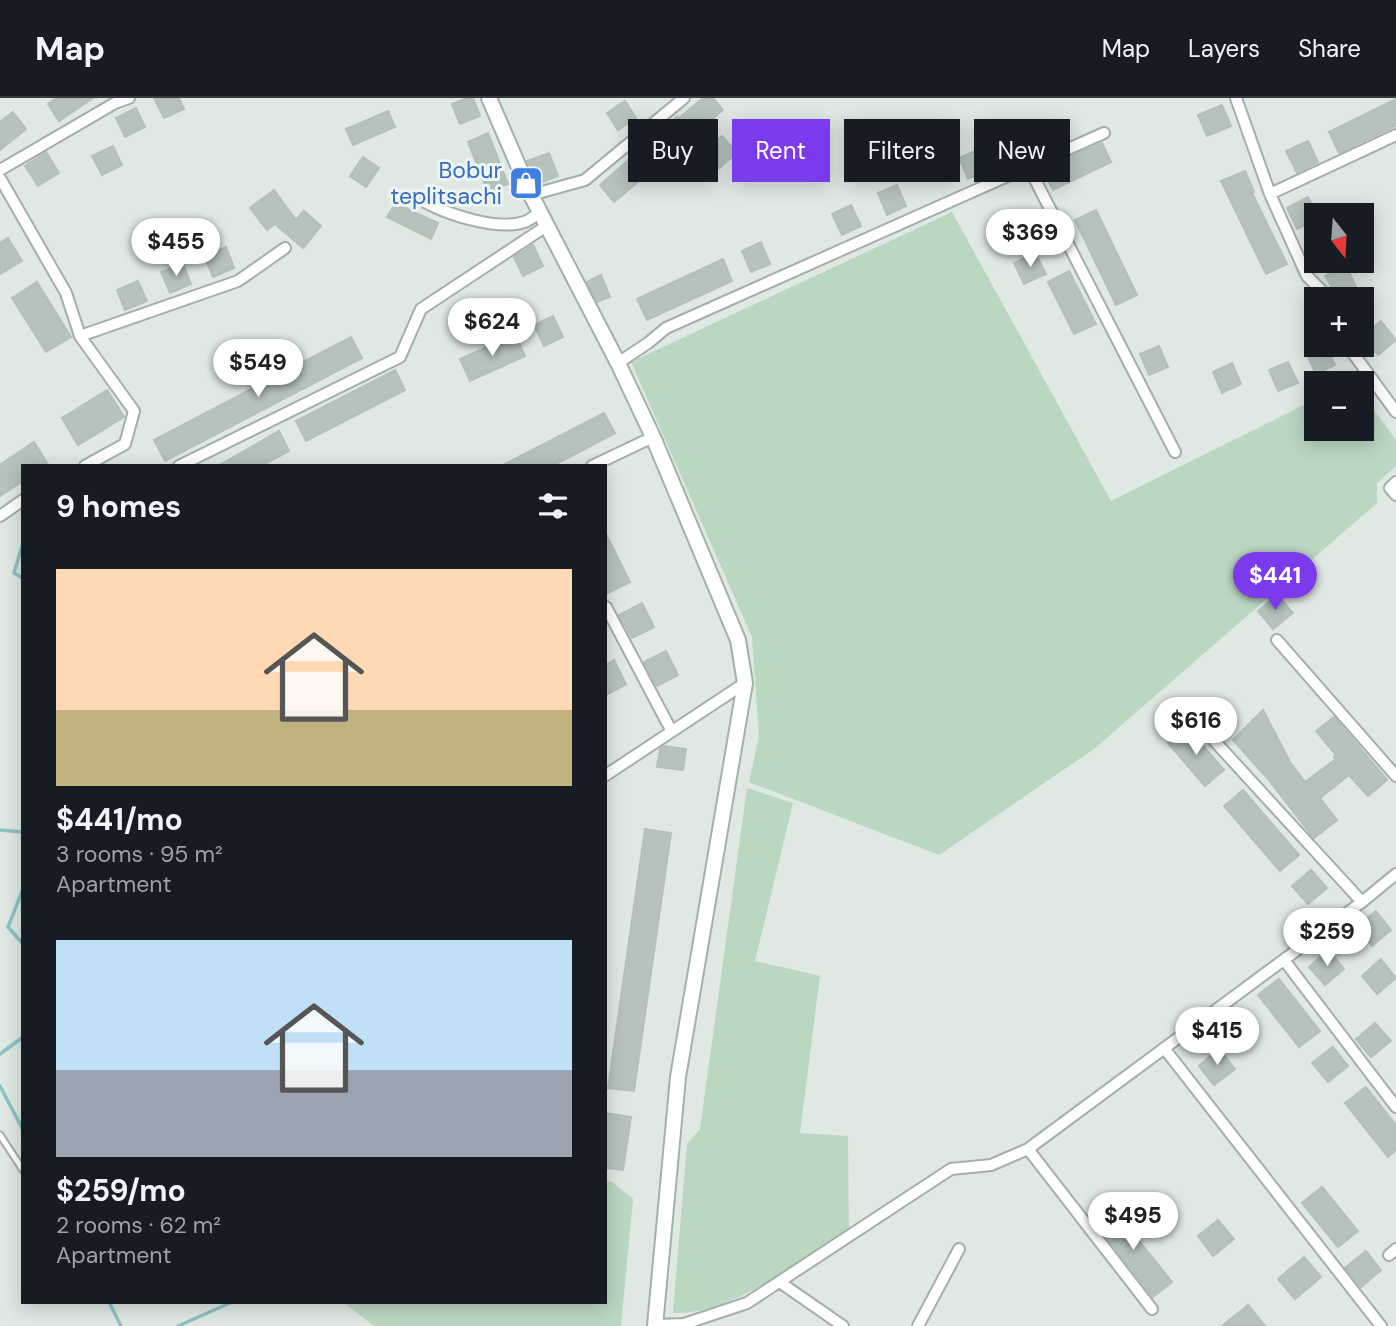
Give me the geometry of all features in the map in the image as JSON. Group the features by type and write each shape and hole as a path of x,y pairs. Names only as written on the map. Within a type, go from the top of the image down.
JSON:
{"main road":[{"path":"489,98 531,195 653,437 738,640 744,683 678,1077 655,1325"}],"street":[{"path":"0,170 129,98"},
{"path":"531,195 585,180 684,98"},
{"path":"1236,98 1270,194 1307,276 1318,287"},
{"path":"1070,147 1104,132"},
{"path":"1270,194 1396,135"},
{"path":"0,178 65,293 80,336 134,411 125,444 89,464"},
{"path":"618,363 666,328 992,182"},
{"path":"1036,182 1175,452"},
{"path":"425,202 443,211 503,225 544,219"},
{"path":"183,464 400,357 421,309 544,219"},
{"path":"80,336 237,281 285,248"},
{"path":"1356,357 1396,412"},
{"path":"596,464 653,437"},
{"path":"1396,482 1390,488 1396,495"},
{"path":"0,516 21,501"},
{"path":"607,609 671,730"},
{"path":"1277,640 1396,776"},
{"path":"607,774 744,683"},
{"path":"1187,711 1362,902"},
{"path":"655,1325 684,1324 747,1303 951,1169 991,1165 1028,1149 1396,874"},
{"path":"1284,960 1396,1107"},
{"path":"1164,1048 1381,1326"},
{"path":"1028,1149 1152,1309"},
{"path":"918,1326 959,1249"},
{"path":"781,1283 844,1326"}],"lane":[{"path":"0,1135 21,1167"}],"green space":[{"path":"952,212 1111,501 1304,405 1304,441 1374,441 1374,410 1396,440 1396,466 1377,483 1377,503 1094,749 939,855 749,782 759,736 752,637 631,362"},
{"path":"747,788 793,803 755,961 820,976 800,1133 848,1136 849,1235 787,1272 739,1296 694,1312 673,1313 687,1144 700,1129"},
{"path":"607,1181 612,1182 633,1199 621,1326 374,1326 346,1304 607,1304"}],"building":[{"path":"56,98 93,98 59,121 48,104"},
{"path":"154,98 179,98 184,109 164,118"},
{"path":"473,98 480,116 460,124 452,104"},
{"path":"703,98 713,98 723,110 712,119 678,119"},
{"path":"1396,99 1396,126 1339,153 1329,132"},
{"path":"625,101 636,118 628,119 628,123 618,130 607,113"},
{"path":"1222,105 1231,126 1207,136 1198,115"},
{"path":"136,108 145,127 125,137 116,118"},
{"path":"388,111 395,127 353,145 346,129"},
{"path":"13,112 26,129 0,150 0,122"},
{"path":"488,133 508,184 488,192 468,142"},
{"path":"722,136 732,147 732,157 718,169 718,140"},
{"path":"1308,141 1318,162 1297,173 1286,151"},
{"path":"1102,143 1111,162 1070,182 1070,157"},
{"path":"113,146 122,165 102,175 92,156"},
{"path":"974,151 974,176 968,179 960,158"},
{"path":"46,152 59,173 38,186 25,166"},
{"path":"549,153 558,176 537,184 527,161"},
{"path":"363,157 379,168 366,187 350,176"},
{"path":"628,160 628,182 638,182 614,202 600,185"},
{"path":"1245,171 1254,192 1252,193 1287,264 1266,274 1221,181"},
{"path":"1049,182 1070,182 1053,190"},
{"path":"897,185 906,206 887,215 878,193"},
{"path":"274,190 296,220 304,211 321,226 303,248 275,224 267,230 250,208"},
{"path":"1308,197 1311,203 1304,203 1304,226 1297,229 1287,208"},
{"path":"397,201 411,211 438,223 431,239 387,217"},
{"path":"851,205 861,226 842,235 832,214"},
{"path":"1096,210 1137,295 1116,305 1075,220"},
{"path":"8,238 22,261 0,274 0,243"},
{"path":"761,242 770,264 751,272 742,251"},
{"path":"533,245 543,266 523,276 514,257"},
{"path":"226,247 234,268 213,277 204,256"},
{"path":"1035,253 1046,274 1024,284 1014,263"},
{"path":"723,259 732,281 647,320 637,299"},
{"path":"183,264 191,284 170,293 161,272"},
{"path":"1069,271 1096,324 1074,334 1048,282"},
{"path":"1331,273 1350,273 1356,287 1332,287 1325,276"},
{"path":"601,275 610,297 597,302 587,282"},
{"path":"138,281 147,301 125,310 117,290"},
{"path":"37,282 71,337 46,352 12,298"},
{"path":"553,316 563,337 544,346 534,325"},
{"path":"1381,321 1396,340 1378,355 1374,350 1374,327"},
{"path":"515,335 525,356 470,381 460,359"},
{"path":"351,337 362,358 165,461 154,440"},
{"path":"1159,346 1168,367 1149,375 1140,354"},
{"path":"1308,357 1331,357 1335,365 1322,371 1315,371"},
{"path":"1288,362 1298,383 1278,391 1269,370"},
{"path":"1232,363 1241,384 1222,393 1213,372"},
{"path":"395,370 405,390 306,441 296,421"},
{"path":"107,390 124,417 78,445 62,418"},
{"path":"604,413 615,433 556,464 505,464"},
{"path":"279,431 289,451 265,464 221,464"},
{"path":"34,442 48,464 21,464 21,482 0,496 0,465"},
{"path":"607,536 630,582 607,594"},
{"path":"1277,595 1293,613 1273,629 1258,611"},
{"path":"642,603 654,627 632,638 619,615"},
{"path":"666,651 678,675 657,686 644,662"},
{"path":"614,660 626,684 607,694 607,664"},
{"path":"1263,710 1290,762 1305,782 1336,759 1336,755 1316,731 1334,717 1387,780 1368,796 1349,775 1320,798 1337,820 1314,838 1268,779 1233,740"},
{"path":"1187,727 1224,770 1205,786 1168,743"},
{"path":"664,746 686,749 683,770 657,767 660,749"},
{"path":"1243,790 1299,855 1280,871 1224,806"},
{"path":"645,829 671,833 634,1091 608,1088"},
{"path":"1311,870 1327,888 1308,904 1292,886"},
{"path":"1376,911 1391,930 1372,946 1357,927"},
{"path":"1328,950 1344,969 1325,985 1309,967"},
{"path":"1381,959 1396,978 1377,994 1362,976"},
{"path":"1279,979 1320,1031 1299,1047 1258,995"},
{"path":"1375,1023 1391,1041 1371,1057 1356,1039"},
{"path":"1333,1047 1348,1066 1328,1082 1312,1063"},
{"path":"1219,1049 1235,1069 1214,1085 1199,1066"},
{"path":"1366,1087 1396,1125 1396,1150 1388,1157 1345,1103"},
{"path":"607,1113 631,1117 623,1170 607,1168"},
{"path":"1322,1187 1358,1231 1338,1247 1302,1203"},
{"path":"1111,1206 1172,1282 1153,1297 1093,1220"},
{"path":"1218,1220 1234,1239 1213,1256 1198,1236"},
{"path":"1366,1251 1381,1270 1361,1287 1345,1268"},
{"path":"1304,1257 1321,1277 1295,1299 1278,1279"},
{"path":"1248,1305 1265,1326 1222,1326"}],"waterway":[{"path":"21,550 14,573 21,577"},
{"path":"0,830 21,832"},
{"path":"21,894 8,927 21,942"},
{"path":"0,1054 21,1038"},
{"path":"0,1086 21,1126"},
{"path":"110,1304 121,1326"},
{"path":"178,1326 228,1304"}],"place":[{"name":"Bobur teplitsachi","path":"526,183"}]}
